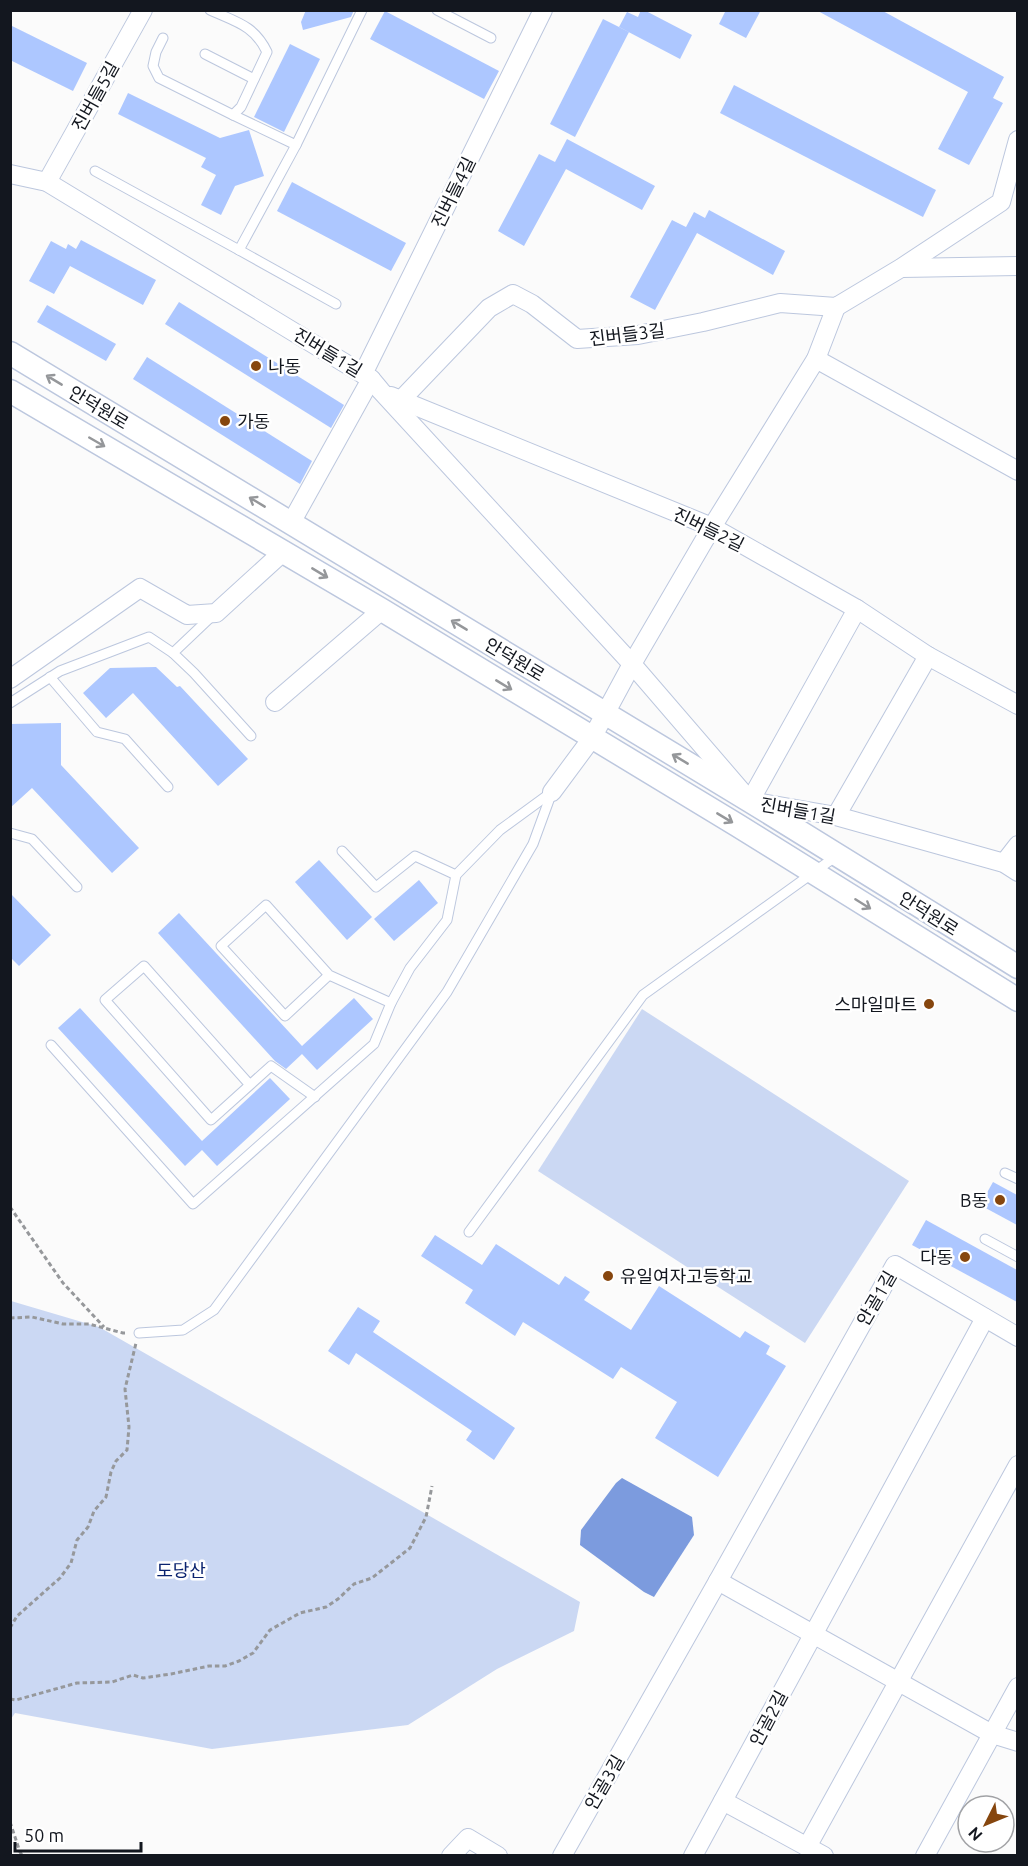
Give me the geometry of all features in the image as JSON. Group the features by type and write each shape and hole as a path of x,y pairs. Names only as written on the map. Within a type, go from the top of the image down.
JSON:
{"street":[{"name":"진버들5길","path":"47,182 143,10"},
{"name":"진버들4길","path":"291,523 372,381 543,10"},
{"path":"552,792 592,738 604,713 712,527 816,358 836,307 901,268 1001,202 1017,140"},
{"name":"진버들1길","path":"10,174 47,182 372,381 632,664 750,801 836,816 1011,867"},
{"path":"901,268 1017,266"},
{"name":"진버들3길","path":"401,400 489,308 513,294 532,304 577,339 638,335 780,303 836,307"},
{"name":"안덕원로","path":"10,353 750,801 1017,967"},
{"path":"816,358 1017,471"},
{"name":"진버들2길","path":"372,381 401,400 712,527 857,609 928,656 1017,705"},
{"name":"안덕원로","path":"10,391 382,610 1017,1000"},
{"path":"10,679 140,588 187,615 216,613 284,551"},
{"path":"750,801 857,609"},
{"path":"274,702 382,610"},
{"path":"836,816 928,656"},
{"path":"1011,867 1017,845"},
{"name":"안골1길","path":"718,1581 895,1265 1017,1337"},
{"name":"안골2길","path":"723,1801 985,1318"},
{"path":"807,1847 1017,1465"},
{"path":"718,1581 992,1734 1017,1742"},
{"name":"안골3길","path":"562,1856 718,1581"},
{"path":"928,1851 1017,1688"},
{"path":"693,1856 723,1801 824,1856"},
{"path":"451,1856 468,1838 498,1856"}],"lane":[{"path":"210,10 253,30 267,52 241,107 233,115"},
{"path":"239,250 296,146 363,10"},
{"path":"437,10 490,38"},
{"path":"163,38 156,52 153,66 159,78 296,146"},
{"path":"205,54 254,79"},
{"path":"95,171 336,304"},
{"path":"173,653 216,613"},
{"path":"10,703 60,671 149,637 173,653 194,673 251,736"},
{"path":"50,677 97,732 125,739 168,787"},
{"path":"51,1045 193,1204 374,1044 391,1003 410,968 447,921 456,875 500,830 552,792"},
{"path":"139,1333 183,1330 214,1310 447,992 533,844 552,792"},
{"path":"10,833 32,839 77,887"},
{"path":"342,851 376,886 415,856 456,875"},
{"path":"469,1232 643,995 837,855"},
{"path":"329,975 285,1016 221,946 266,905 329,975 391,1003"},
{"path":"250,1085 144,966 105,1000 211,1120 250,1085 271,1066 315,1097"},
{"path":"1005,1173 1017,1179"},
{"path":"985,1239 1017,1257"}],"path":[{"path":"10,1207 63,1283 105,1328"},
{"path":"10,1318 32,1317 63,1324 79,1323 123,1334 139,1333 125,1389 129,1427 127,1450 113,1466 106,1497 94,1511 88,1527 77,1540 71,1563 60,1578 17,1616 10,1628"},
{"path":"10,1699 16,1700 77,1683 112,1682 133,1675 143,1678 152,1677 209,1666 225,1666 239,1661 253,1653 259,1642 276,1626 300,1613 326,1607 354,1584 372,1578 410,1548 426,1517 432,1486"},
{"path":"10,1822 23,1856"}],"green space":[{"path":"642,1009 909,1181 805,1343 538,1171"},
{"name":"도당산","path":"11,1301 99,1327 580,1602 574,1631 497,1669 408,1725 212,1749 15,1713 11,1719"}],"water":[{"path":"622,1478 692,1517 694,1535 654,1597 580,1545 581,1530"}],"building":[{"path":"306,10 354,10 351,17 303,30 301,22"},
{"path":"641,10 692,35 680,59 619,27 627,12 638,17"},
{"path":"726,10 761,10 746,38 719,24"},
{"path":"816,10 881,10 1004,77 993,98 1003,103 969,165 938,149 968,92"},
{"path":"385,11 499,71 484,99 370,39"},
{"path":"603,19 629,32 575,137 550,124"},
{"path":"10,25 87,63 73,91 10,60"},
{"path":"290,44 320,59 284,132 254,117"},
{"path":"734,85 936,190 923,217 720,113"},
{"path":"128,93 220,138 249,130 264,176 235,186 221,215 201,205 216,175 201,167 206,158 118,114"},
{"path":"567,139 655,186 642,210 566,169 524,246 498,231 539,154 555,162"},
{"path":"292,182 406,243 391,271 277,211"},
{"path":"709,210 785,251 773,275 697,233 655,310 630,297 672,220 686,227 694,212 705,218"},
{"path":"81,240 156,280 143,305 70,266 54,294 29,281 51,241 66,249 68,244 76,249"},
{"name":"나동","path":"179,302 344,405 331,428 165,324"},
{"path":"47,305 116,344 106,361 37,322"},
{"name":"가동","path":"147,357 312,461 300,484 133,379"},
{"path":"156,667 177,687 180,686 248,759 218,786 133,693 106,718 83,693 110,668"},
{"path":"61,723 61,765 139,848 112,873 32,788 10,808 10,724"},
{"path":"319,860 372,917 347,940 295,882"},
{"path":"419,880 438,903 394,941 374,919"},
{"path":"10,893 51,935 19,966 10,957"},
{"path":"179,913 302,1046 354,998 373,1019 317,1070 302,1054 286,1069 275,1061 158,933"},
{"path":"80,1008 202,1141 270,1078 290,1099 217,1166 202,1150 185,1166 58,1028"},
{"name":"B동","path":"993,1182 1017,1195 1017,1225 980,1205"},
{"name":"다동","path":"926,1220 1017,1270 1017,1302 912,1245"},
{"path":"435,1235 482,1265 496,1244 559,1285 565,1276 590,1292 584,1300 631,1330 659,1286 740,1338 745,1331 770,1346 766,1354 786,1366 718,1477 655,1438 677,1402 621,1367 613,1379 523,1322 515,1336 465,1303 473,1290 421,1256"},
{"path":"358,1307 380,1321 373,1332 515,1428 494,1460 466,1440 472,1431 356,1353 349,1365 328,1351"}],"place":[{"name":"나동","path":"256,366"},
{"name":"가동","path":"225,421"},
{"name":"스마일마트","path":"929,1004"},
{"name":"B동","path":"1000,1200"},
{"name":"다동","path":"965,1257"},
{"name":"유일여자고등학교","path":"608,1276"}]}
